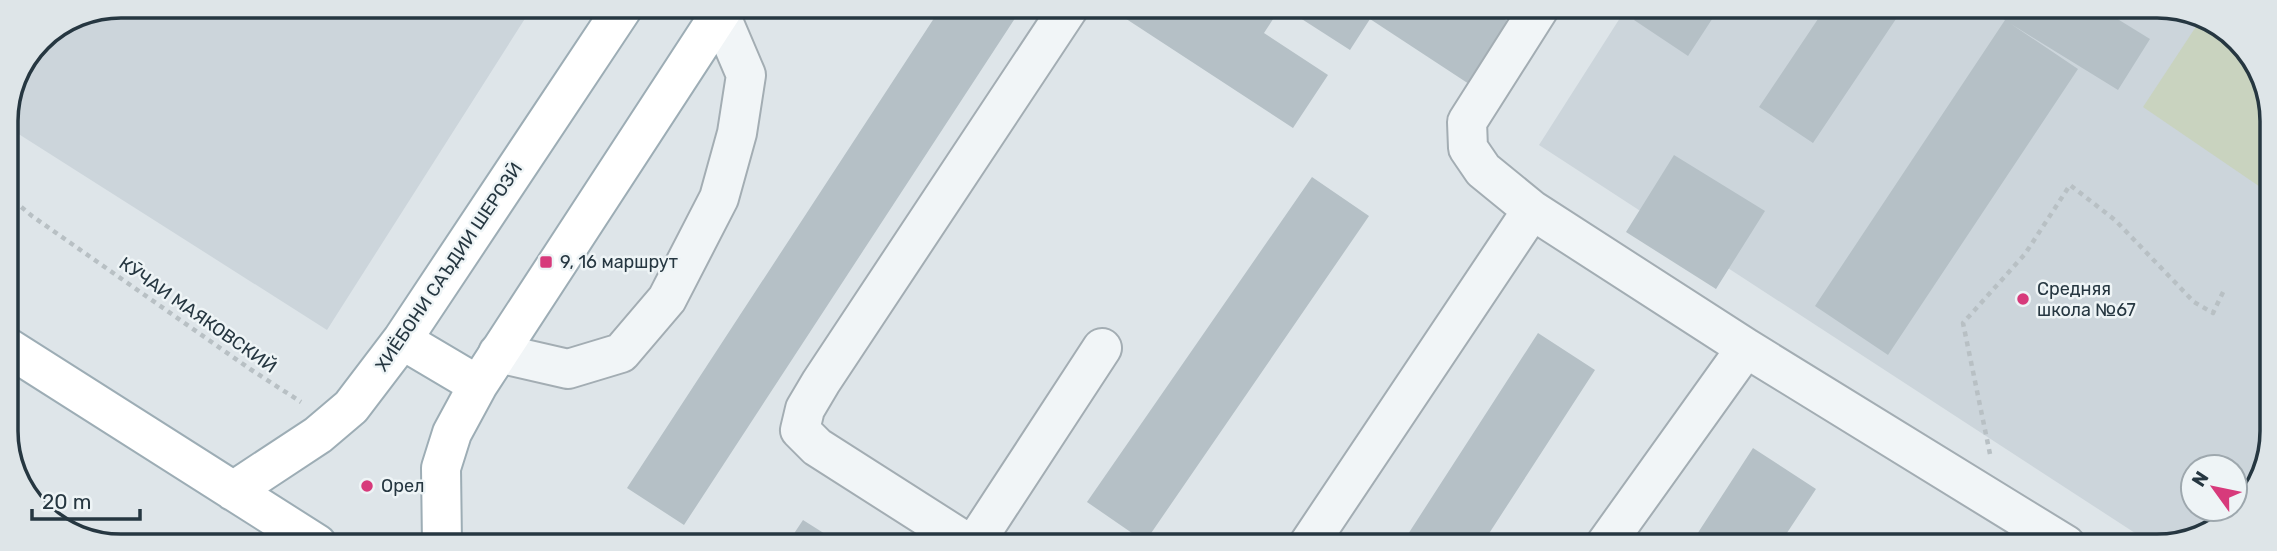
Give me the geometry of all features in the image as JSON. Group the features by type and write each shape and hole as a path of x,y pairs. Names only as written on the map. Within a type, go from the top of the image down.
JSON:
{"main road":[{"name":"ХИЁБОНИ САЪДИИ ШЕРОЗӢ","path":"233,491 318,435 351,407 402,340 617,17"},
{"path":"442,534 441,468 452,433 498,353 717,17"},
{"path":"402,340 478,385"},
{"path":"18,353 301,534"}],"lane":[{"path":"498,353 568,369 621,353 667,299 719,198 737,133 746,75 725,17"},
{"path":"955,534 817,447 800,430 805,409 821,382 1063,17"},
{"path":"1534,17 1467,122 1468,148 1483,170 1532,210 1746,348 2046,533"},
{"path":"1316,533 1532,210"},
{"path":"979,534 1102,348"},
{"path":"1613,533 1746,348"}],"path":[{"path":"2001,507 1963,323 2025,254 2070,185 2115,220 2194,302 2213,313 2225,288"},
{"name":"КӮЧАИ МАЯКОВСКИЙ","path":"18,203 250,369 303,403"}],"shaded area":[{"path":"121,17 526,17 327,330 18,134 21,94 35,63 48,48 81,25"},
{"name":"Средняя школа №67","path":"1621,17 2156,17 2176,19 2208,31 2229,48 2249,75 2258,101 2260,121 2258,450 2249,475 2249,453 2179,453 2179,523 2201,523 2176,532 2135,533 1539,145"}],"green space":[{"path":"2196,26 2208,31 2242,63 2254,88 2260,121 2260,187 2143,107"}],"building":[{"path":"935,17 1016,17 684,525 627,488"},
{"path":"1123,17 1274,17 1264,33 1328,75 1293,128"},
{"path":"1299,17 1501,17 1509,22 1469,84 1370,19 1350,50"},
{"path":"1636,17 1713,17 1688,56 1634,20"},
{"path":"1819,17 1897,17 1813,143 1759,107"},
{"path":"2000,17 2114,17 2150,39 2118,90 2011,24 2078,69 1888,355 1815,306 2005,20"},
{"path":"1674,155 1765,211 1716,289 1626,232"},
{"path":"1312,177 1369,216 1151,533 1133,534 1087,502"},
{"path":"1538,333 1595,370 1490,533 1409,533"},
{"path":"1753,448 1816,489 1787,533 1698,533"},
{"path":"803,520 825,534 794,534"}],"place":[{"name":"9, 16 маршрут","path":"546,262"},
{"name":"Средняя школа №67","path":"2023,299"},
{"name":"Орел","path":"367,486"}]}
